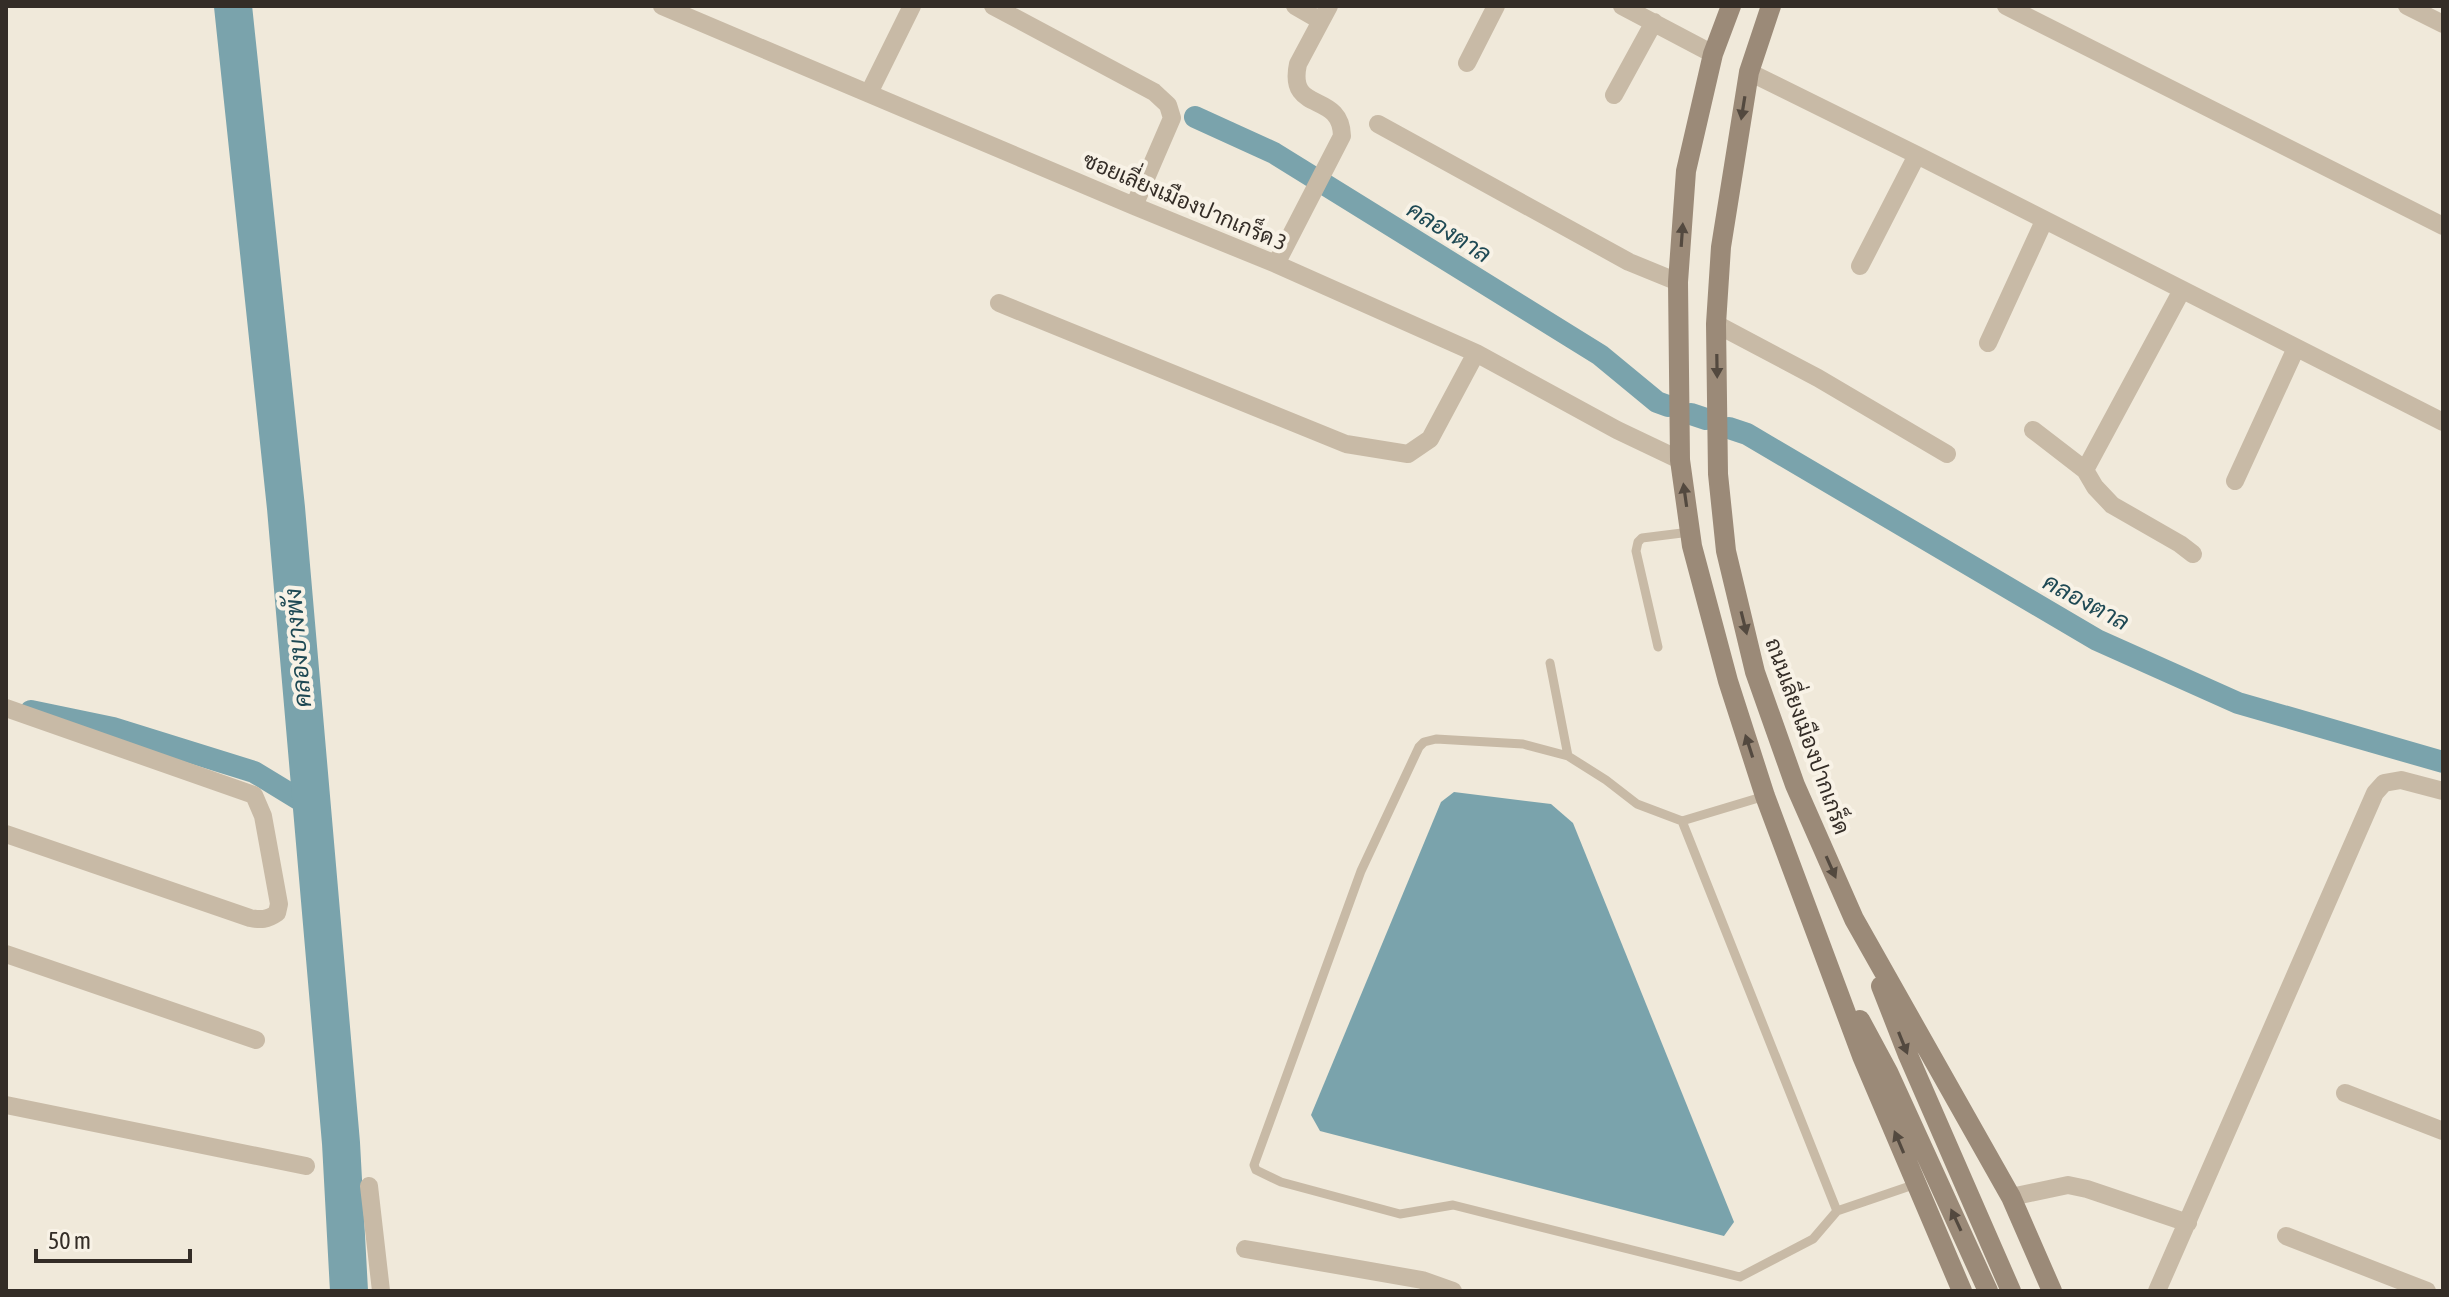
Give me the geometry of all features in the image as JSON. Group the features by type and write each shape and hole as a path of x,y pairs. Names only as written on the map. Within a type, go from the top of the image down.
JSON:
{"main road":[{"path":"1731,6 1713,54 1686,171 1678,282 1680,460 1690,532 1728,681 1765,796 1862,1056 1962,1291"},
{"name":"ถนนเลี่ยงเมืองปากเกร็ด","path":"1771,6 1749,72 1721,247 1716,324 1718,474 1726,551 1755,672 1795,785 1854,919 2011,1197 2052,1291"},
{"path":"1854,919 1908,1055 2011,1291"},
{"path":"1824,951 1888,1072 1988,1291"}],"street":[{"name":"ซอยเลี่ยงเมืองปากเกร็ด 3","path":"662,6 1276,264 1476,353 1628,436 1680,460"},
{"path":"869,93 912,6"},
{"path":"993,6 1154,92 1168,105 1172,118 1134,206"},
{"path":"1276,264 1342,136 1342,124 1335,112 1304,96 1297,84 1298,64 1325,13 1295,6"},
{"path":"1467,63 1496,6"},
{"path":"1622,6 1713,54"},
{"path":"2006,6 2443,226"},
{"path":"2407,6 2443,24"},
{"path":"1614,95 1654,22"},
{"path":"1749,72 2443,422"},
{"path":"1378,124 1629,262 1678,282"},
{"path":"1860,266 1917,155"},
{"path":"1988,343 2044,221"},
{"path":"2085,470 2182,290"},
{"path":"999,303 1346,444 1408,454 1430,439 1476,353"},
{"path":"1716,324 1818,378 1947,454"},
{"path":"2235,481 2296,348"},
{"path":"2033,430 2085,470 2095,487 2112,505 2193,554"},
{"path":"6,708 254,795 263,816 279,904 277,913 263,920 250,918 6,834"},
{"path":"2157,1291 2375,793 2384,783 2401,780 2443,791"},
{"path":"6,954 256,1040"},
{"path":"2345,1093 2443,1131"},
{"path":"6,1105 306,1166"},
{"path":"2011,1197 2068,1185 2188,1223"},
{"path":"369,1186 381,1291"},
{"path":"2286,1236 2427,1291"},
{"path":"1245,1249 1422,1280 1453,1291"}],"lane":[{"path":"1658,647 1636,551 1638,542 1642,538 1690,532"},
{"path":"1550,663 1568,756"},
{"path":"1765,796 1682,821 1637,804 1568,756 1523,744 1436,739 1424,742 1361,871 1254,1165 1256,1170 1281,1182 1400,1214 1453,1205 1740,1277 1813,1239 1837,1211 1916,1184"},
{"path":"1682,821 1837,1211"}],"water":[{"path":"1454,792 1551,804 1573,823 1734,1222 1724,1236 1320,1131 1311,1115 1441,802"}],"waterway":[{"name":"คลองบางพัง","path":"233,6 286,508 341,1143 349,1291"},
{"name":"คลองตาล","path":"1195,117 1274,153 1600,355 1657,402 1668,406"},
{"name":"คลองตาล","path":"1691,414 1706,419"},
{"name":"คลองตาล","path":"1729,428 1747,434 2097,640 2238,703 2443,762"},
{"path":"31,711 113,728 254,772 310,806"}]}
